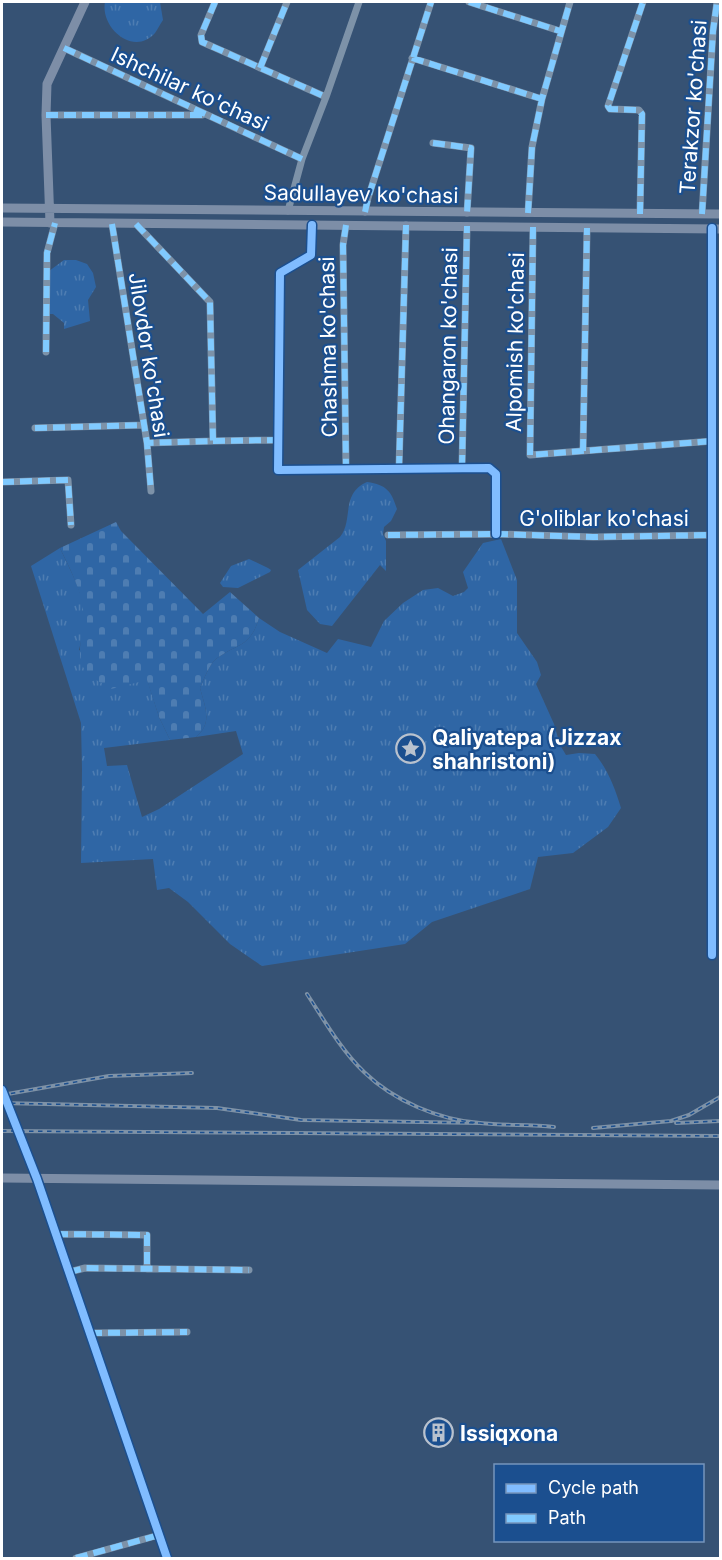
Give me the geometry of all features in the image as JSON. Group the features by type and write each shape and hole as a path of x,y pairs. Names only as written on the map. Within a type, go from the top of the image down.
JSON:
{"main road":[{"path":"52,223 49,208 47,84 85,2"},
{"name":"Sadullayev ko'chasi","path":"2,208 720,214"},
{"name":"Sadullayev ko'chasi","path":"2,222 716,229"},
{"path":"2,1178 720,1185"}],"street":[{"path":"215,2 201,35 202,42 326,97"},
{"path":"260,68 287,2"},
{"path":"288,211 302,159 359,2"},
{"path":"365,212 431,2"},
{"path":"469,2 560,31"},
{"path":"528,213 532,147 542,99 570,2"},
{"path":"640,214 642,114 639,110 610,109 608,106 643,2"},
{"name":"Terakzor ko'chasi","path":"702,214 713,31 717,2"},
{"name":"Ishchilar ko'chasi","path":"64,48 302,159"},
{"path":"412,58 542,99"},
{"path":"46,115 205,115"},
{"path":"433,143 471,148 468,213"},
{"path":"46,352 47,254 52,223"},
{"name":"Jilovdor ko'chasi","path":"112,224 147,443 151,491"},
{"path":"136,224 210,302 213,441"},
{"path":"312,225 311,255 280,273 278,470 489,468 496,474 496,534"},
{"name":"Chashma ko'chasi","path":"346,225 343,245 346,469"},
{"path":"399,468 406,225"},
{"name":"Ohangaron ko'chasi","path":"462,467 468,226"},
{"name":"Alpomish ko'chasi","path":"533,227 530,455 713,441"},
{"path":"583,451 587,228"},
{"path":"712,955 713,441 716,404 712,314 716,229"},
{"path":"712,314 720,314"},
{"path":"35,428 144,425"},
{"path":"147,443 278,440"},
{"path":"2,482 68,480 71,525"},
{"name":"G'oliblar ko'chasi","path":"388,535 496,534 593,537 713,535"},
{"path":"2,1090 37,1179 167,1558"},
{"path":"56,1234 147,1235 147,1269"},
{"path":"69,1272 85,1268 249,1270"},
{"path":"90,1333 187,1332"},
{"path":"76,1558 159,1535"}],"green space":[{"path":"105,2 160,2 163,20 155,33 147,40 129,41 113,30 105,12"},
{"path":"64,260 76,260 87,264 93,273 96,287 88,300 90,321 64,329 64,323 50,314 49,271"},
{"path":"367,482 384,487 393,498 397,509 391,521 384,527 386,571 380,565 332,626 320,624 307,610 298,570 340,537 344,530 353,493"},
{"path":"116,522 121,531 203,614 230,592 259,618 247,640 216,659 209,668 200,688 206,720 196,737 170,740 159,717 147,680 111,689 89,675 80,659 82,601 74,577 60,548"},
{"name":"Qaliyatepa (Jizzax shahristoni)","path":"501,539 517,580 517,633 537,662 541,675 536,684 554,724 560,745 566,755 595,754 611,780 621,808 608,827 573,853 538,857 530,889 432,922 405,944 262,966 230,944 188,902 169,888 157,890 153,859 81,863 81,723 31,566 60,548 76,583 84,611 85,624 79,650 142,680 147,679 159,717 170,740 104,748 107,766 127,765 142,817 159,809 243,754 236,731 196,737 206,720 200,688 213,662 247,640 259,618 280,632 327,653 338,639 371,647 384,621 403,603 423,590 438,588 453,596 464,592 468,588 463,572 483,543"},
{"path":"249,559 268,568 270,572 238,588 223,587 220,583 231,566"}],"railway":[{"path":"307,994 333,1034 364,1072 403,1100 433,1113 464,1121 554,1127"},
{"path":"2,1095 109,1076 192,1073"},
{"path":"593,1128 671,1121 689,1115 720,1097"},
{"path":"2,1103 217,1108 301,1120 479,1123"},
{"path":"676,1123 720,1121"},
{"path":"2,1131 720,1136"}],"marked path":[{"path":"215,2 201,35 202,42 326,97"},
{"path":"260,68 287,2"},
{"path":"365,212 431,2"},
{"path":"469,2 560,31"},
{"path":"528,213 532,147 542,99 570,2"},
{"path":"640,214 642,114 639,110 610,109 608,106 643,2"},
{"path":"702,214 713,31 717,2"},
{"path":"64,48 302,159"},
{"path":"412,58 542,99"},
{"path":"46,115 202,115"},
{"path":"433,143 471,148 467,213"},
{"path":"46,352 47,253 55,223"},
{"path":"112,224 147,443 151,491"},
{"path":"136,224 210,302 213,441 147,443"},
{"path":"346,225 343,245 346,469"},
{"path":"399,468 406,225"},
{"path":"462,467 467,226"},
{"path":"533,227 530,455 713,441"},
{"path":"583,451 587,228"},
{"path":"35,428 144,425"},
{"path":"213,441 278,440"},
{"path":"2,482 68,480 71,525"},
{"path":"388,535 496,534 593,537 713,535"},
{"path":"56,1234 147,1235 147,1269"},
{"path":"69,1272 85,1268 249,1270"},
{"path":"90,1333 187,1332"},
{"path":"76,1558 159,1535"}],"cycle path":[{"path":"312,225 311,255 280,273 278,470 489,468 496,474 496,534"},
{"path":"712,228 712,955"},
{"path":"2,1090 37,1179 167,1558"}],"place":[{"name":"Qaliyatepa (Jizzax shahristoni)","path":"411,749"},
{"name":"Issiqxona","path":"439,1433"}]}
